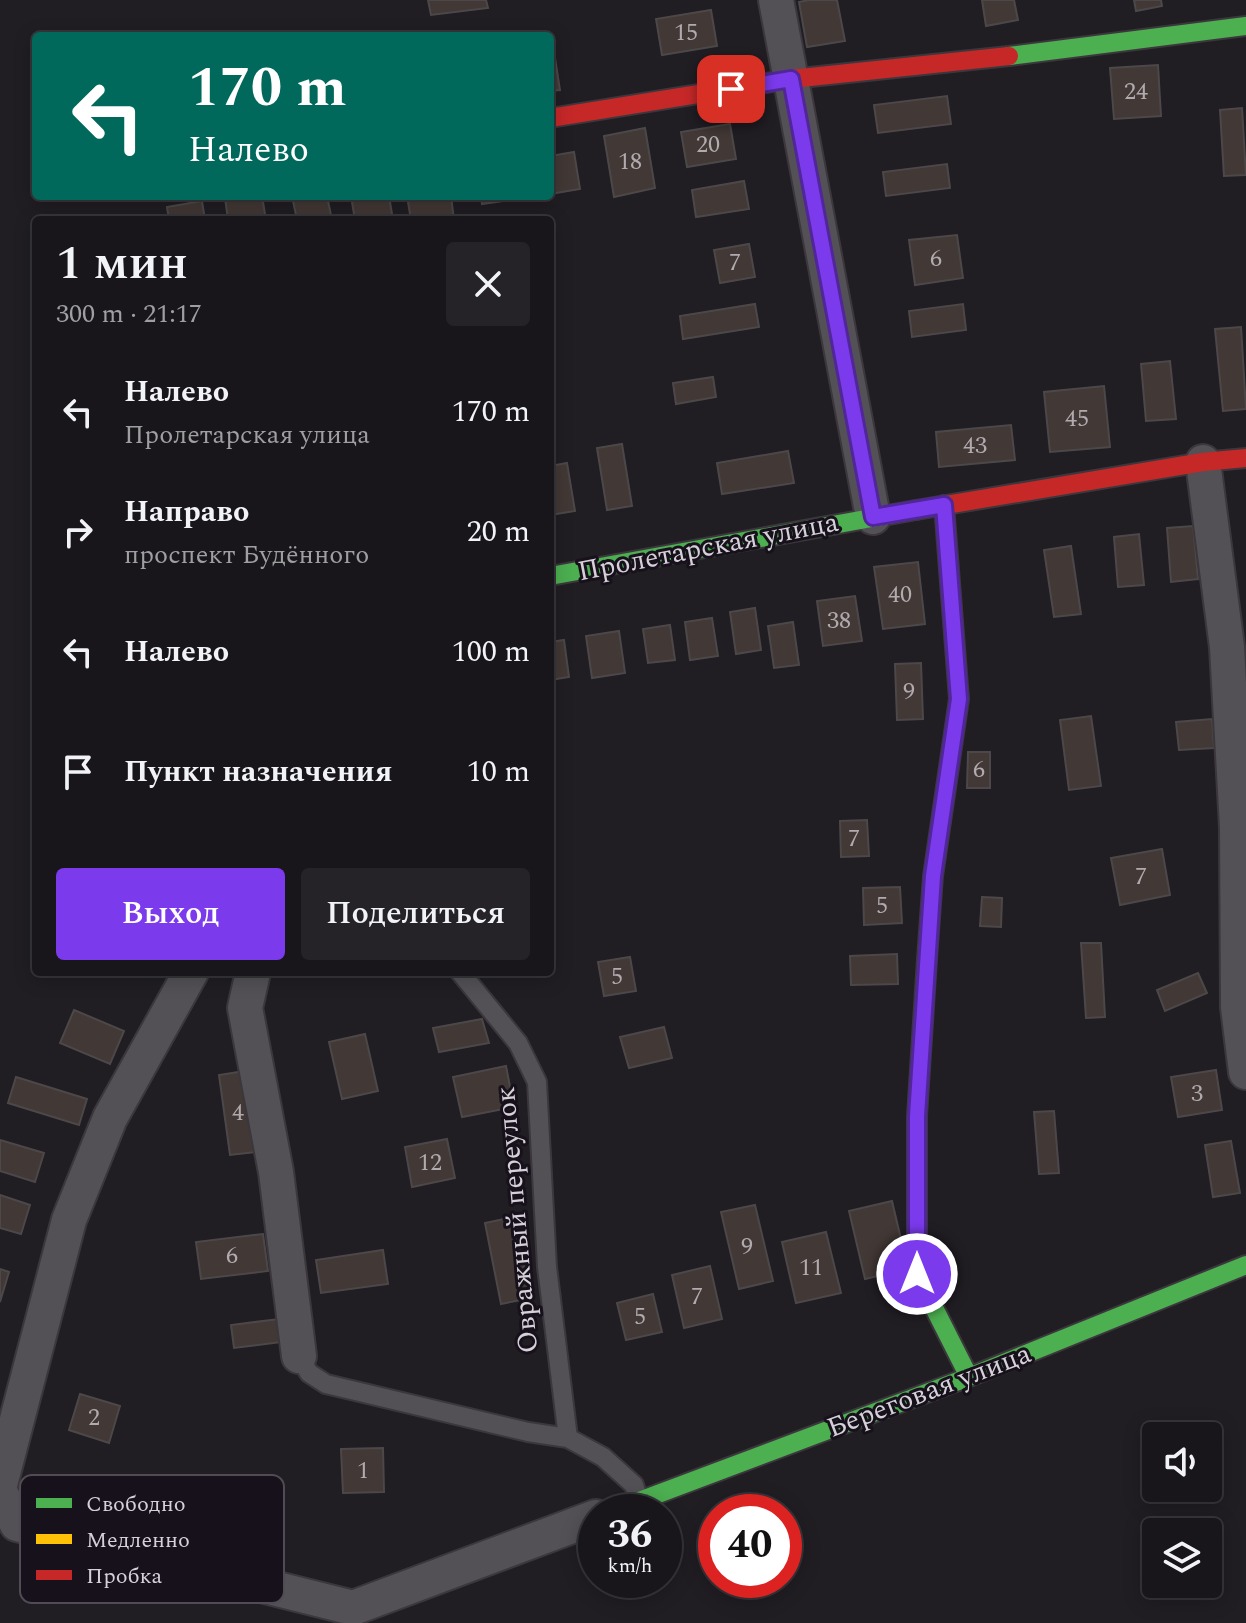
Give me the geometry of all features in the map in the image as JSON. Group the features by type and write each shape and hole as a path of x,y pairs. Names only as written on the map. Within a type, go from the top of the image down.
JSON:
{"street":[{"path":"776,0 873,517"},
{"path":"554,117 791,79 975,60 1246,26"},
{"name":"Пролетарская улица","path":"554,575 873,517 1203,462 1246,458"},
{"path":"1203,462 1238,710 1238,1007 1246,1072"},
{"path":"944,505 959,699 933,876 917,1116 917,1274 969,1377"},
{"path":"0,1485 69,1220 110,1118 189,976"},
{"path":"252,976 245,1008 276,1172 299,1356"},
{"name":"Береговая улица","path":"658,1494 969,1377 1246,1265"},
{"path":"0,1492 20,1525"},
{"path":"284,1591 353,1608 578,1524"}],"lane":[{"name":"Овражный переулок","path":"463,976 518,1043 537,1082 547,1267 568,1438"},
{"path":"299,1356 309,1373 326,1384 528,1432 568,1438 603,1457 634,1485 637,1494"}],"building":[{"path":"428,0 486,0 488,8 431,15"},
{"path":"837,0 845,41 807,47 799,2"},
{"path":"982,0 1014,0 1018,20 986,26"},
{"path":"1134,0 1161,0 1162,6 1136,11"},
{"path":"711,10 717,46 662,55 656,19"},
{"path":"554,51 560,90 554,91"},
{"path":"1158,65 1161,116 1114,119 1110,68"},
{"path":"947,96 951,124 878,133 874,105"},
{"path":"1242,108 1246,175 1224,176 1220,110"},
{"path":"730,124 736,159 687,167 681,132"},
{"path":"645,128 655,188 614,197 604,136"},
{"path":"574,152 580,189 554,193 554,155"},
{"path":"947,164 950,188 886,196 883,172"},
{"path":"744,181 749,209 696,217 692,190"},
{"path":"225,200 263,200 265,216 227,216"},
{"path":"293,200 328,200 331,216 296,216"},
{"path":"352,200 390,200 392,216 354,216"},
{"path":"408,200 452,200 454,216 410,216"},
{"path":"482,200 509,200 482,204"},
{"path":"202,201 204,216 168,216 167,207"},
{"path":"957,235 963,278 915,285 909,240"},
{"path":"749,244 755,277 720,283 714,250"},
{"path":"755,304 759,327 683,339 680,316"},
{"path":"963,304 966,330 912,337 909,311"},
{"path":"1241,327 1246,409 1223,411 1215,329"},
{"path":"1170,361 1176,419 1146,421 1141,364"},
{"path":"713,377 716,397 676,404 673,383"},
{"path":"1104,386 1110,447 1050,452 1044,392"},
{"path":"1011,425 1015,460 939,467 936,432"},
{"path":"622,444 632,506 607,510 597,448"},
{"path":"788,451 794,483 722,494 717,463"},
{"path":"567,463 575,511 554,514 554,465"},
{"path":"1193,526 1198,579 1171,582 1167,528"},
{"path":"1139,534 1144,585 1118,587 1114,537"},
{"path":"1071,546 1081,614 1054,617 1044,550"},
{"path":"918,562 925,624 883,629 874,567"},
{"path":"855,596 862,641 823,646 817,601"},
{"path":"755,608 761,650 736,654 730,612"},
{"path":"712,618 718,656 690,660 685,622"},
{"path":"793,622 799,665 774,668 768,626"},
{"path":"670,625 675,660 648,663 643,629"},
{"path":"619,631 625,673 592,678 586,636"},
{"path":"564,640 569,677 554,679 554,641"},
{"path":"921,663 923,719 897,720 895,664"},
{"path":"1091,716 1101,786 1069,790 1060,720"},
{"path":"1212,719 1214,748 1179,750 1176,722"},
{"path":"968,752 990,752 990,788 967,788"},
{"path":"867,820 869,856 841,857 840,821"},
{"path":"1162,849 1170,895 1120,905 1111,858"},
{"path":"900,887 902,923 864,925 863,888"},
{"path":"982,897 1002,898 1001,927 980,926"},
{"path":"1081,943 1101,943 1105,1017 1086,1018"},
{"path":"897,954 898,984 851,985 850,956"},
{"path":"630,957 636,991 604,996 598,962"},
{"path":"1198,973 1207,993 1165,1011 1157,990"},
{"path":"74,1010 124,1031 110,1064 60,1043"},
{"path":"482,1019 489,1043 439,1052 433,1028"},
{"path":"664,1027 672,1058 629,1068 620,1037"},
{"path":"365,1034 378,1091 342,1099 329,1042"},
{"path":"506,1066 514,1107 462,1117 453,1077"},
{"path":"1216,1070 1222,1110 1178,1117 1171,1077"},
{"path":"245,1071 256,1152 230,1155 219,1075"},
{"path":"16,1077 87,1099 79,1125 8,1103"},
{"path":"1054,1111 1059,1173 1039,1174 1034,1112"},
{"path":"447,1139 455,1178 412,1187 405,1147"},
{"path":"0,1140 44,1153 35,1182 0,1171"},
{"path":"1231,1141 1240,1193 1213,1197 1205,1145"},
{"path":"0,1195 30,1205 21,1234 0,1228"},
{"path":"892,1201 908,1269 865,1279 849,1211"},
{"path":"755,1205 773,1281 739,1289 721,1212"},
{"path":"514,1217 531,1298 501,1304 485,1223"},
{"path":"826,1232 841,1293 796,1303 782,1242"},
{"path":"263,1234 268,1271 201,1279 196,1242"},
{"path":"383,1250 388,1284 321,1293 316,1260"},
{"path":"710,1266 722,1319 684,1328 672,1275"},
{"path":"0,1269 9,1272 0,1302"},
{"path":"653,1294 662,1332 626,1340 617,1303"},
{"path":"279,1319 282,1342 234,1348 231,1325"},
{"path":"80,1394 120,1406 109,1443 69,1430"},
{"path":"383,1448 384,1492 343,1493 341,1449"}],"traffic: fast":[{"path":"1009,56 1246,26"},
{"path":"554,575 916,510"},
{"path":"927,959 917,1116 917,1274 969,1377"},
{"path":"658,1494 969,1377 1246,1265"}],"traffic: slow":[{"path":"927,959 933,876 959,699 944,505"}],"traffic: jam":[{"path":"554,117 791,79 1009,56"},
{"path":"916,510 1203,462 1246,458"}],"route":[{"path":"731,89 791,79 873,517 944,505 959,699 933,876 917,1116 917,1274"}]}
